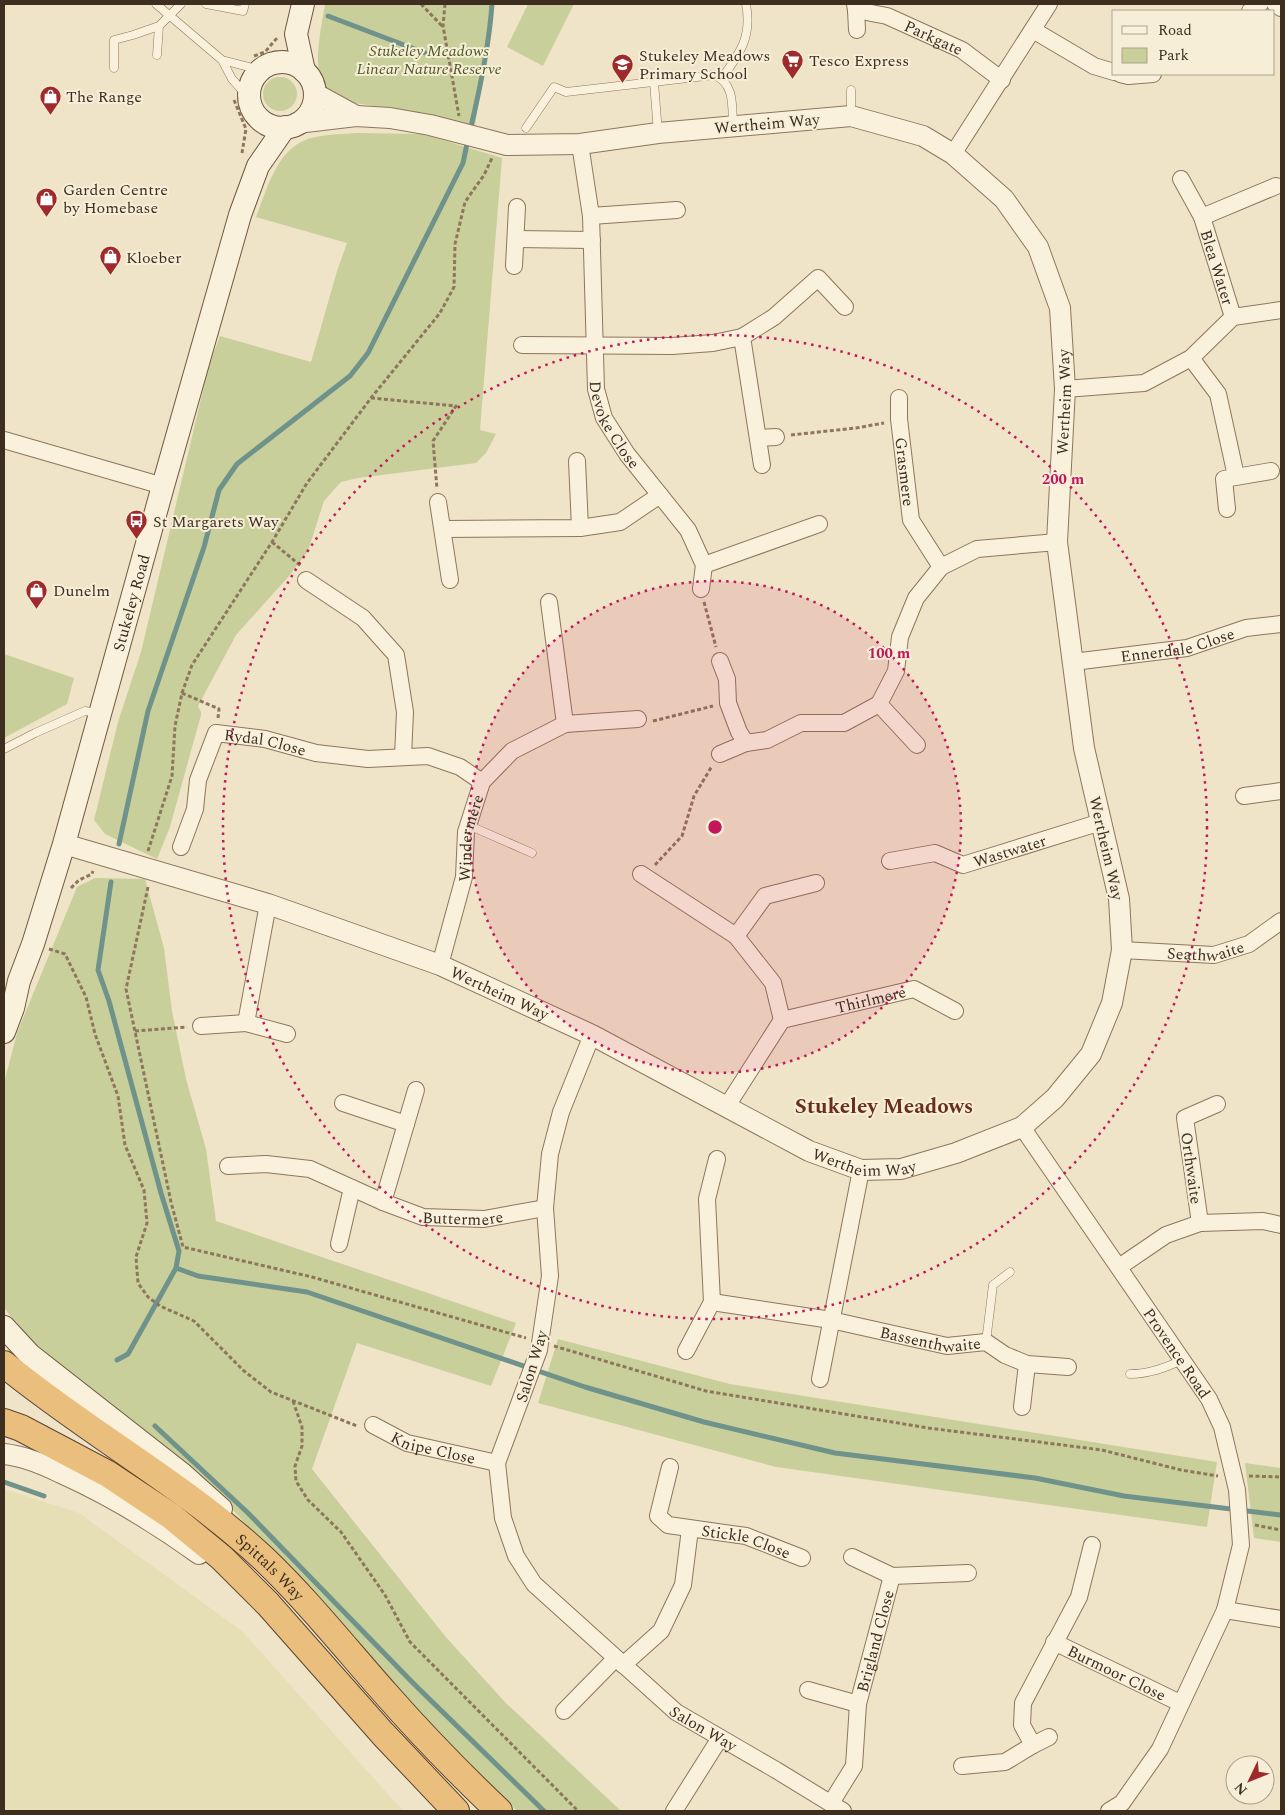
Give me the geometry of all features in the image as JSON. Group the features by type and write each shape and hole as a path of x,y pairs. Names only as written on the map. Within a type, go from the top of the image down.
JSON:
{"highway":[{"name":"Spittals Way","path":"4,1364 69,1414 197,1503 264,1559 325,1622 386,1694 458,1772 499,1811"},
{"name":"Spittals Way","path":"4,1422 21,1428 108,1474 171,1516 222,1558 268,1604 382,1734 456,1811"}],"main road":[{"path":"260,64 288,62 297,65 310,77 314,102 305,118 291,125 276,127 267,124 254,113 249,98 251,83 260,64 288,34 303,4"},
{"path":"288,34 304,71"},
{"name":"Stukeley Road","path":"258,166 259,118"},
{"name":"Stukeley Road","path":"4,1032 13,1008 11,987 33,944 64,844 240,215 258,166 291,125"},
{"path":"4,1327 30,1356 48,1371 126,1429 182,1474 231,1518 264,1559"}],"street":[{"path":"953,154 1049,4"},
{"path":"1274,4 1281,8"},
{"name":"Parkgate","path":"857,30 856,7 887,16 962,50 1002,80"},
{"path":"1033,30 1094,66 1112,71"},
{"path":"1124,75 1141,75"},
{"name":"Wertheim Way","path":"314,93 356,116"},
{"name":"Wertheim Way","path":"64,844 268,904 440,964 592,1035 809,1151 861,1170 901,1169 956,1153 1022,1127 1055,1098 1091,1054 1112,1003 1122,950 1120,898 1084,748 1057,542 1065,389 1060,308 1038,246 1004,199 953,154 924,136 851,116 658,132 580,144 507,145 460,128 390,118 356,116 291,125"},
{"name":"Devoke Close","path":"580,144 591,216 596,389 604,418 627,454 688,530 704,565"},
{"name":"Blea Water","path":"1181,179 1202,217 1233,317"},
{"name":"Blea Water","path":"1202,217 1276,186"},
{"path":"514,266 517,207"},
{"path":"591,216 676,210"},
{"path":"516,239 592,240"},
{"path":"522,345 672,346 713,343 742,337 774,317 818,278 845,307"},
{"path":"1065,389 1144,383 1191,358 1233,317 1281,310"},
{"path":"742,337 762,465"},
{"path":"1191,358 1218,394 1236,476"},
{"name":"Grasmere","path":"899,398 899,420 911,520 941,567"},
{"path":"758,438 776,437"},
{"path":"4,440 163,486"},
{"path":"576,461 580,528"},
{"path":"1227,510 1224,479 1271,471"},
{"path":"442,529 580,528 620,522 660,494"},
{"path":"438,502 450,580"},
{"path":"701,589 704,565 819,524"},
{"path":"720,754 746,743 767,740 801,723 844,722 879,704 896,671 900,637 916,598 941,567 976,549 1057,542"},
{"path":"306,580 363,618 396,655 406,712 403,757"},
{"path":"549,602 565,724"},
{"name":"Ennerdale Close","path":"1073,662 1187,648 1246,628 1281,624"},
{"path":"720,661 727,679 728,703 746,743"},
{"path":"879,704 916,745"},
{"name":"Windermere","path":"440,964 464,877 466,832 482,782 512,750 565,724 638,719"},
{"name":"Rydal Close","path":"180,846 195,809 198,780 216,733 265,739 316,753 368,759 428,756 460,767 482,782"},
{"path":"1244,796 1281,791"},
{"name":"Wastwater","path":"890,861 935,854 963,865 1101,822"},
{"path":"643,876 736,936 773,983 782,1020 727,1106"},
{"path":"736,936 765,896 816,884"},
{"path":"246,1023 268,904"},
{"name":"Seathwaite","path":"1122,950 1214,955 1249,944 1281,921"},
{"name":"Thirlmere","path":"782,1020 914,989 956,1011"},
{"path":"201,1026 246,1023 287,1034"},
{"name":"Salon Way","path":"592,1035 561,1112 550,1154 545,1208 550,1276 540,1346 526,1389 497,1463 503,1518 516,1556 534,1584 676,1712 837,1807"},
{"path":"383,1202 416,1090"},
{"path":"343,1102 406,1124"},
{"name":"Orthwaite","path":"1200,1223 1185,1118 1217,1104"},
{"name":"Provence Road","path":"1022,1127 1208,1399 1222,1427 1235,1483 1241,1545 1225,1610 1160,1749 1121,1809"},
{"path":"686,1351 712,1302 706,1199 718,1159"},
{"name":"Buttermere","path":"228,1166 266,1164 310,1169 383,1202 423,1217 484,1218 545,1208"},
{"path":"820,1379 861,1170"},
{"path":"339,1244 352,1188"},
{"name":"Orthwaite","path":"1119,1267 1166,1235 1200,1223 1262,1221 1281,1225"},
{"name":"Bassenthwaite","path":"712,1302 831,1320 947,1346 986,1342 1005,1355 1027,1364 1068,1367"},
{"path":"1022,1407 1027,1364"},
{"name":"Knipe Close","path":"373,1425 405,1450 497,1463"},
{"path":"4,1454 15,1455 36,1462 88,1485 166,1530 268,1604"},
{"name":"Stickle Close","path":"670,1467 658,1516 668,1525 746,1536 802,1558"},
{"name":"Stickle Close","path":"619,1662 661,1631 683,1585 690,1529"},
{"name":"Burmoor Close","path":"1033,1745 1022,1726 1023,1703 1079,1597 1092,1545"},
{"name":"Brigland Close","path":"852,1557 892,1576 968,1573"},
{"name":"Brigland Close","path":"837,1807 854,1766 858,1704 892,1576"},
{"path":"1225,1610 1281,1619"},
{"name":"Burmoor Close","path":"1054,1642 1180,1704"},
{"path":"564,1710 619,1662"},
{"name":"Brigland Close","path":"808,1690 858,1704"},
{"path":"962,1766 1005,1762 1049,1737"},
{"path":"674,1811 720,1738"}],"lane":[{"path":"156,4 222,60 232,78 249,98"},
{"path":"114,68 114,40 159,26 181,4"},
{"path":"206,4 243,11 245,4"},
{"path":"722,78 739,53 746,38 748,19 746,4"},
{"path":"157,55 159,26"},
{"path":"222,60 260,64"},
{"path":"526,128 554,87 566,92 714,75 722,78 730,91 733,126"},
{"path":"654,82 658,132"},
{"path":"851,90 851,116"},
{"path":"4,749 85,711 99,714"},
{"path":"468,825 532,853"},
{"path":"986,1342 993,1285 1010,1272"},
{"path":"1130,1374 1140,1374 1164,1368 1182,1360"}],"path":[{"path":"421,4 443,26"},
{"path":"445,4 443,26 459,110 460,128"},
{"path":"260,64 265,52 288,34"},
{"path":"489,139 494,155 484,175 465,202 455,244 454,287 440,313 370,398 307,483 272,542 192,665 182,693 174,726 172,776 147,867 126,989 171,1202 183,1247 312,1277 540,1346 706,1391 928,1428 1102,1450 1181,1470 1218,1476 1235,1483 1281,1477"},
{"path":"370,398 456,406 433,442 438,502"},
{"path":"776,437 856,428 899,420"},
{"path":"272,542 305,569 306,580"},
{"path":"701,589 720,661"},
{"path":"182,693 219,709 216,733"},
{"path":"638,719 651,722 728,703"},
{"path":"643,876 682,836 694,796 720,754"},
{"path":"69,890 79,880 92,874 98,854"},
{"path":"46,948 65,954 86,997 95,1034 118,1096 125,1145 144,1190 147,1223 136,1257 138,1283 148,1297 160,1306 194,1321 244,1371 271,1392 358,1426 373,1425"},
{"path":"135,1030 201,1026"},
{"path":"293,1401 302,1427 302,1446 295,1466 296,1481 308,1500 341,1532 385,1595 410,1642 578,1811"},
{"path":"1249,1524 1281,1530"}],"shaded area":[{"path":"4,1489 79,1513 242,1631 403,1811 4,1811"}],"green space":[{"name":"Stukeley Meadows Linear Nature Reserve","path":"325,4 493,4 475,126 426,114 341,101 331,95 323,86 318,69 320,34"},
{"path":"528,4 574,4 543,66 507,47"},
{"path":"280,77 287,78 292,82 296,87 296,101 292,106 287,110 280,111 273,110 268,106 264,101 263,94 264,87 268,82 273,78"},
{"path":"358,133 423,134 502,158 480,430 496,434 486,453 476,463 358,478 341,482 324,501 308,551 289,576 236,635 198,706 201,715 170,827 157,859 105,834 94,820 118,722 141,652 209,365 220,336 311,362 347,243 256,217 276,168 292,148 303,141 316,137"},
{"path":"4,654 74,678 67,704 4,738"},
{"path":"95,878 145,879 164,948 172,1011 186,1079 206,1149 216,1221 516,1323 491,1386 357,1343 312,1469 445,1636 504,1701 621,1811 517,1811 419,1713 220,1496 22,1333 4,1307 4,1083 17,1033 77,887"},
{"path":"558,1339 730,1384 1217,1462 1207,1527 776,1467 538,1403"},
{"path":"1245,1463 1281,1468 1281,1542 1254,1538"}],"waterway":[{"path":"470,131 484,68 492,4"},
{"path":"328,16 433,56"},
{"path":"119,844 148,711 204,547 219,490 237,464 350,376 368,353 463,163 468,139"},
{"path":"111,882 98,970 109,1001 161,1193 179,1251 176,1268 198,1276 307,1292 585,1387 704,1422 835,1453 1035,1478 1124,1496 1281,1515"},
{"path":"117,1360 128,1354 176,1268"},
{"path":"155,1426 248,1513 414,1684 544,1811"},
{"path":"4,1482 44,1496"}],"place":[{"name":"Tesco Express","path":"793,79"},
{"name":"Stukeley Meadows Primary School","path":"623,83"},
{"name":"The Range","path":"50,115"},
{"name":"Garden Centre by Homebase","path":"47,217"},
{"name":"Kloeber","path":"110,276"},
{"name":"St Margarets Way","path":"137,540"},
{"name":"Dunelm","path":"37,609"}],"district":[{"name":"Stukeley Meadows","path":"884,1106"}]}
